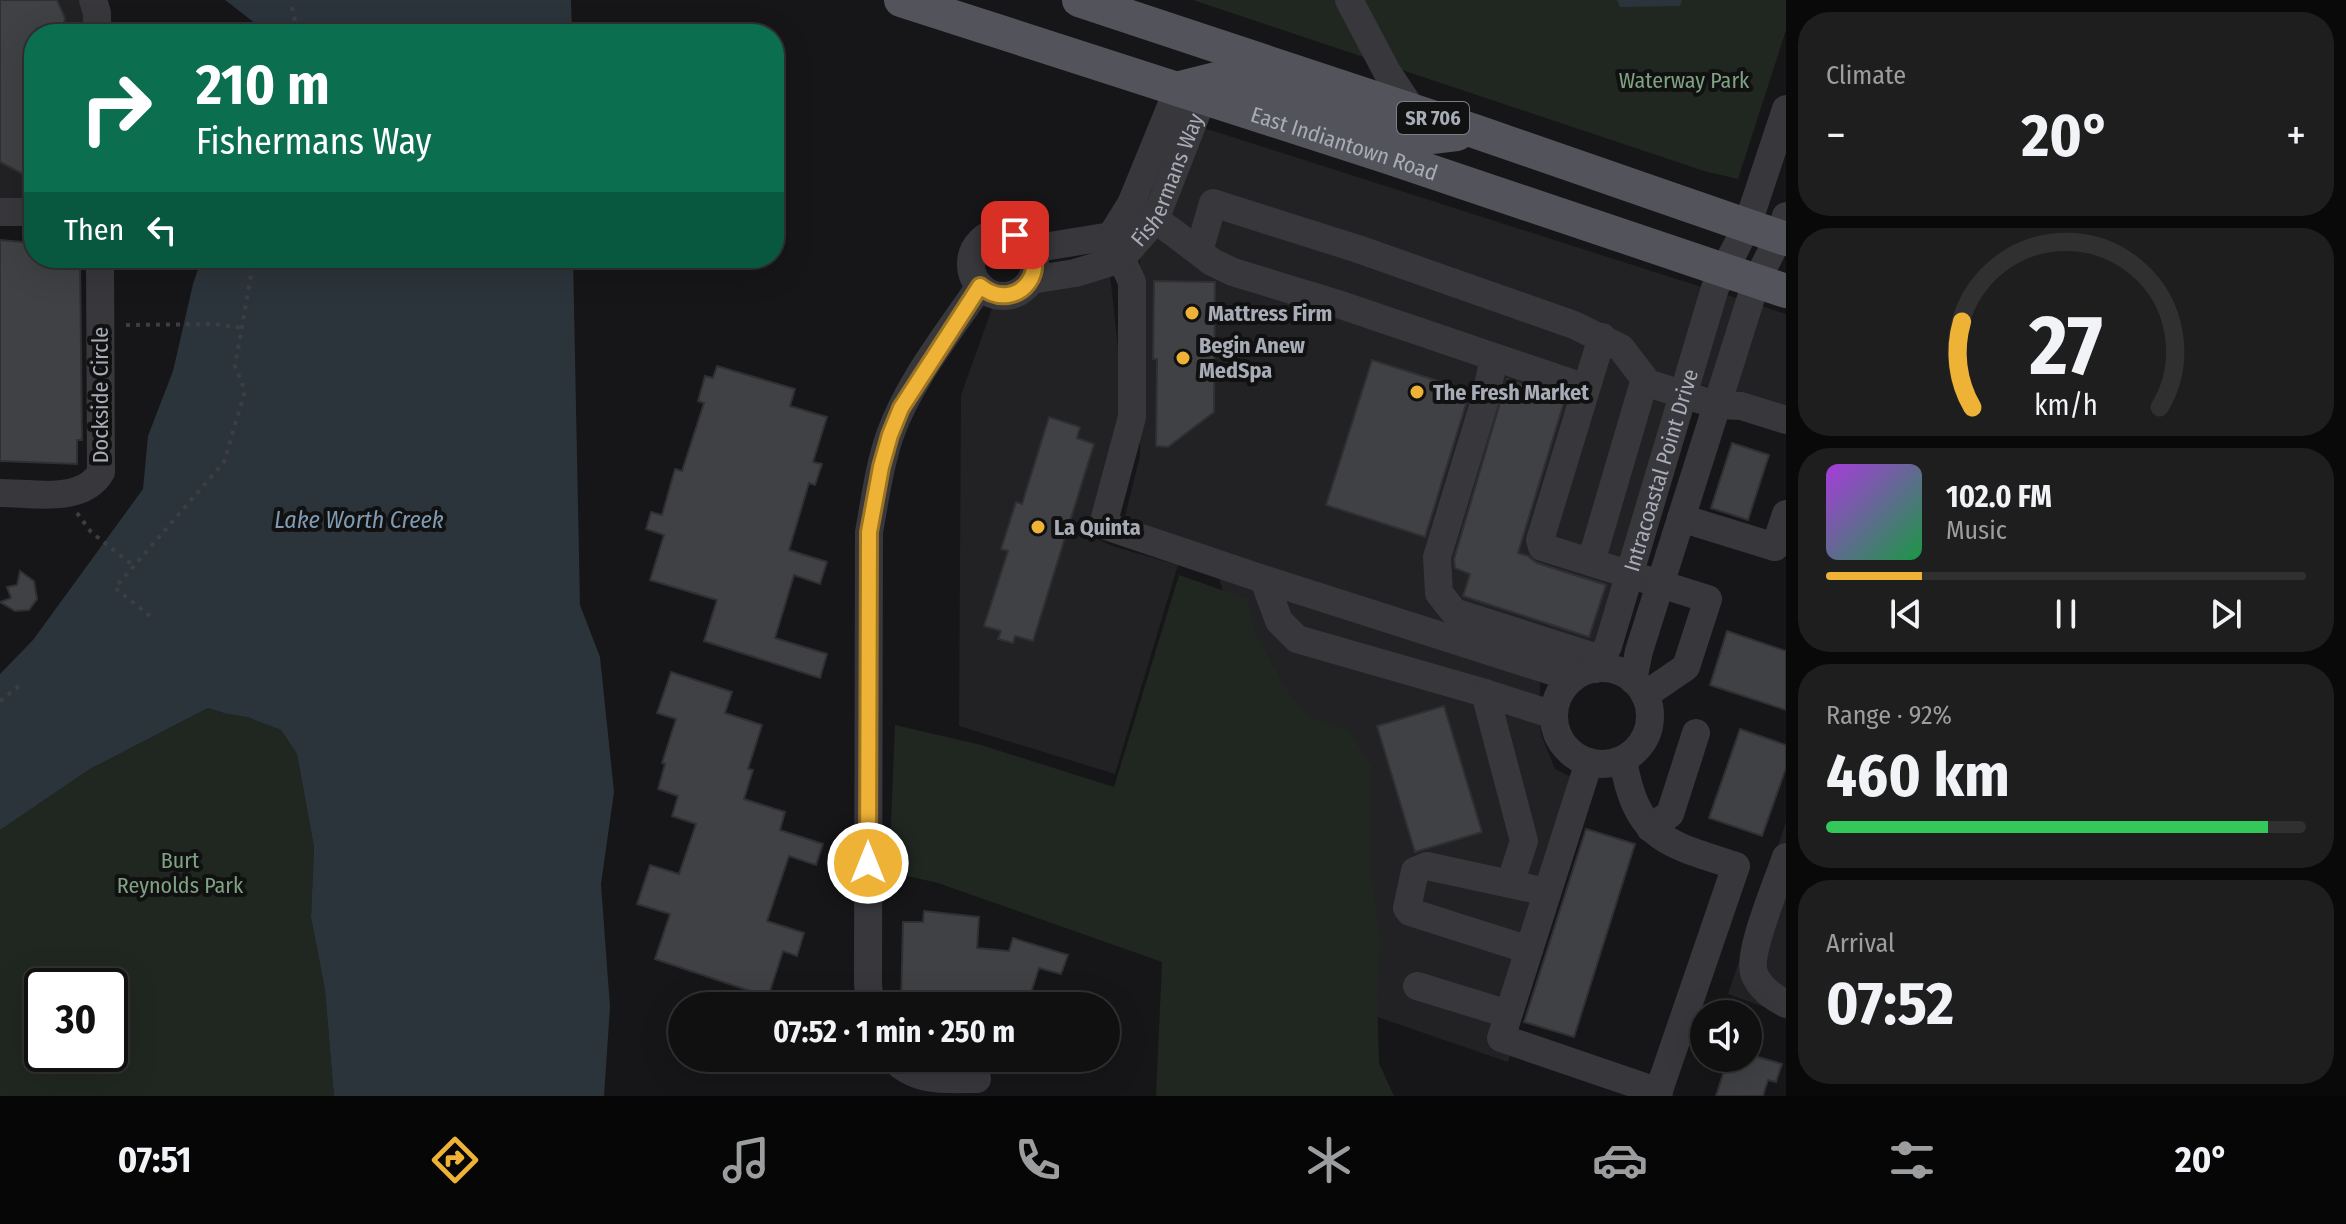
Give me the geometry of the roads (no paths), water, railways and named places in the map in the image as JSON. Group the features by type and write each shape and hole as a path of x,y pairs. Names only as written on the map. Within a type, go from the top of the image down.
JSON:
{"main road":[{"name":"East Indiantown Road","path":"901,0 1771,286"},
{"name":"SR 706","path":"1079,0 1477,132 1747,226 1784,231"},
{"path":"1191,93 1216,79 1239,81 1390,131 1423,138 1477,132"}],"street":[{"path":"93,0 97,24"},
{"path":"1349,0 1387,72 1413,111"},
{"name":"Fishermans Way","path":"1116,248 1131,204 1191,93"},
{"name":"Fishermans Way","path":"980,286 987,292 1006,296 1024,288 1031,280 1075,273 1155,220 1191,93"},
{"name":"Intracoastal Point Drive","path":"1590,668 1608,646 1715,288 1747,226 1786,109"},
{"path":"1199,251 1213,203 1372,254 1602,337 1621,348 1644,382 1591,562"},
{"path":"1131,204 1212,262 1233,272 1586,388"},
{"path":"0,212 24,212"},
{"name":"Intracoastal Point Drive","path":"1639,687 1639,651 1681,518 1717,405 1771,286 1784,231"},
{"path":"869,992 869,532 881,467 901,408 980,286 971,267 977,246 994,233 1015,235 1031,249 1035,259 1031,280"},
{"path":"1116,248 1132,282 1132,417 1103,525 1260,579 1590,668 1615,670 1639,687 1651,716 1646,737 1623,760 1600,764 1589,762 1578,758 1561,741 1554,715 1559,696 1590,668"},
{"name":"Fishermans Way","path":"1031,249 1116,248"},
{"name":"Dockside Circle","path":"0,493 72,493 91,486 101,472 100,268"},
{"path":"1602,337 1540,540 1542,547 1708,599 1686,667 1639,687"},
{"path":"1494,358 1485,400 1437,557 1439,593 1454,612 1590,668"},
{"path":"1644,382 1717,405 1741,406 1786,420"},
{"path":"1681,518 1775,547 1786,514"},
{"path":"1260,579 1279,621 1297,639 1554,715"},
{"path":"1485,693 1524,841 1510,884"},
{"path":"1650,828 1670,814 1696,733"},
{"path":"1417,986 1658,1094 1736,866 1681,848 1650,828 1628,792 1623,760"},
{"path":"1504,1026 1589,762"},
{"path":"1786,857 1754,951 1753,971 1760,984 1774,998 1786,1004"},
{"path":"1529,950 1410,912 1407,908 1415,871 1427,866 1547,892"},
{"path":"913,1072 929,1079 977,1079"}],"water":[{"path":"225,0 571,0 572,24 256,24"},
{"path":"1617,0 1682,0 1680,6 1620,7"},
{"name":"Lake Worth Creek","path":"199,268 573,268 580,605 600,657 614,792 601,884 610,1007 604,1096 334,1096 325,990 311,917 314,847 297,754 281,730 247,717 208,708 90,769 0,830 0,674 33,640 143,489 148,436 173,371"}],"place":[{"name":"Mattress Firm","path":"1192,313"},
{"name":"Begin Anew MedSpa","path":"1183,358"},
{"name":"The Fresh Market","path":"1417,392"},
{"name":"La Quinta","path":"1038,527"}],"park label":[{"name":"Waterway Park","path":"1684,80"},
{"name":"Burt Reynolds Park","path":"180,872"}]}
